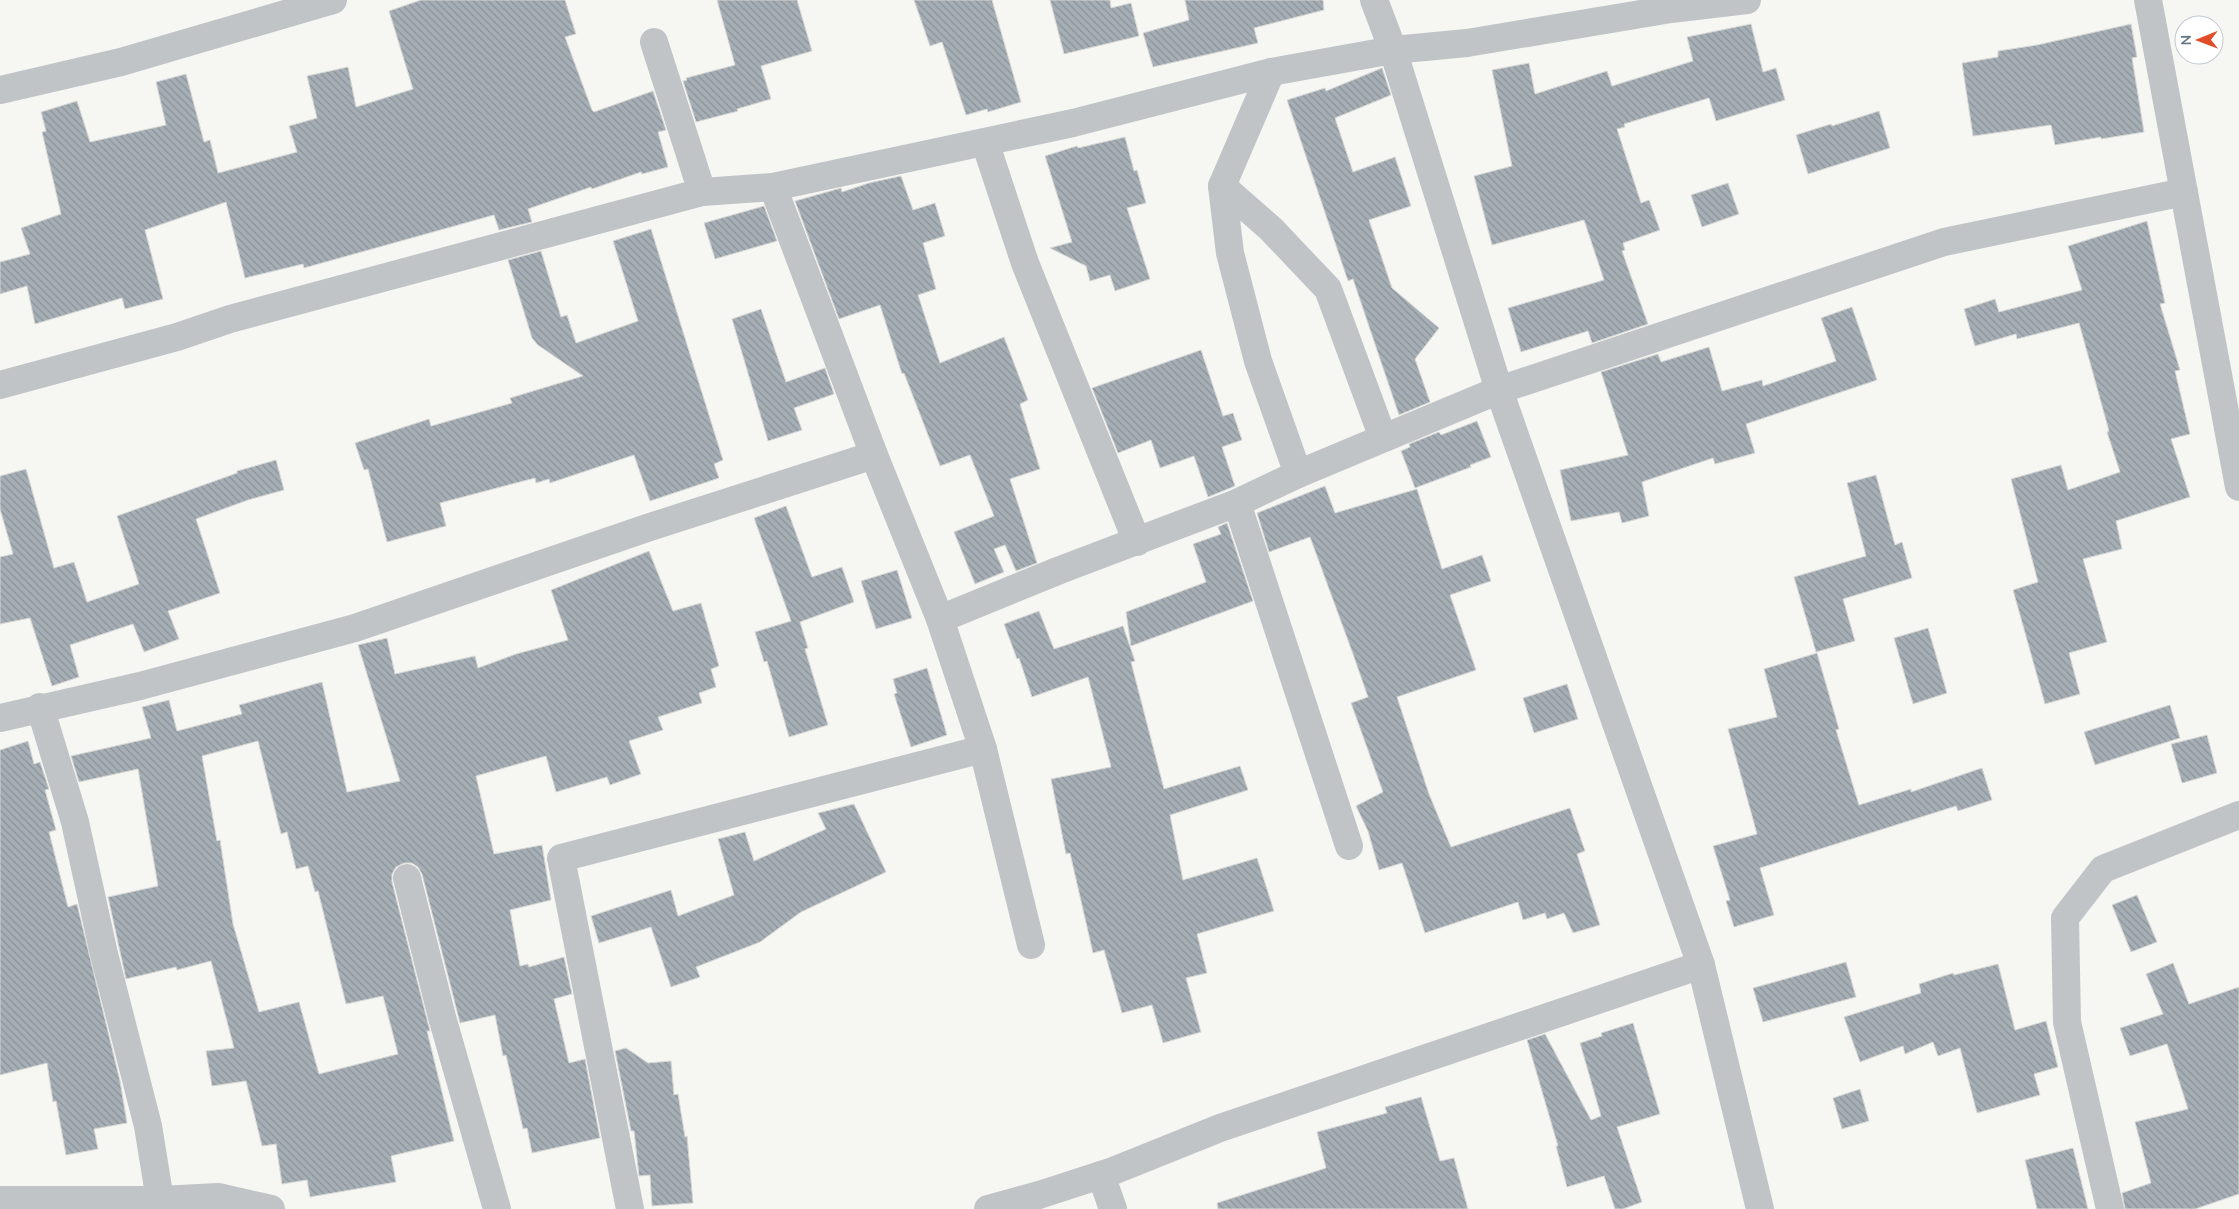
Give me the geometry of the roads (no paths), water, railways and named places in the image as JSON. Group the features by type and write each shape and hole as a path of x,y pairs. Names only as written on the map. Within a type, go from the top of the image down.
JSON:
{"street":[{"path":"0,90 121,62 333,0"},
{"path":"1374,0 1393,50 1499,390 1701,965 1760,1209"},
{"path":"0,385 177,336 230,319 702,192 773,188 1073,123 1271,72 1393,50 1467,43 1671,9 1747,0"},
{"path":"2148,0 2239,487"},
{"path":"654,42 702,192"},
{"path":"1271,72 1222,186 1230,253 1258,361 1298,474"},
{"path":"985,142 1025,263 1137,542"},
{"path":"1222,186 1271,229 1328,289 1383,438"},
{"path":"773,188 874,455 940,619 983,749 1031,945"},
{"path":"940,619 1060,570 1237,503 1298,474 1499,390 1944,242 2184,192"},
{"path":"0,718 40,707 140,686 355,628 647,528 874,455"},
{"path":"1237,503 1348,846"},
{"path":"40,707 75,822 104,954 148,1126 160,1200"},
{"path":"630,1209 561,858 983,749"},
{"path":"2110,1209 2068,1022 2065,918 2103,869 2239,815"},
{"path":"407,878 442,1017 497,1209"},
{"path":"988,1209 1102,1175 1220,1128 1701,965"},
{"path":"1102,1175 1113,1209"},
{"path":"0,1200 160,1200 218,1197 270,1209"}]}
